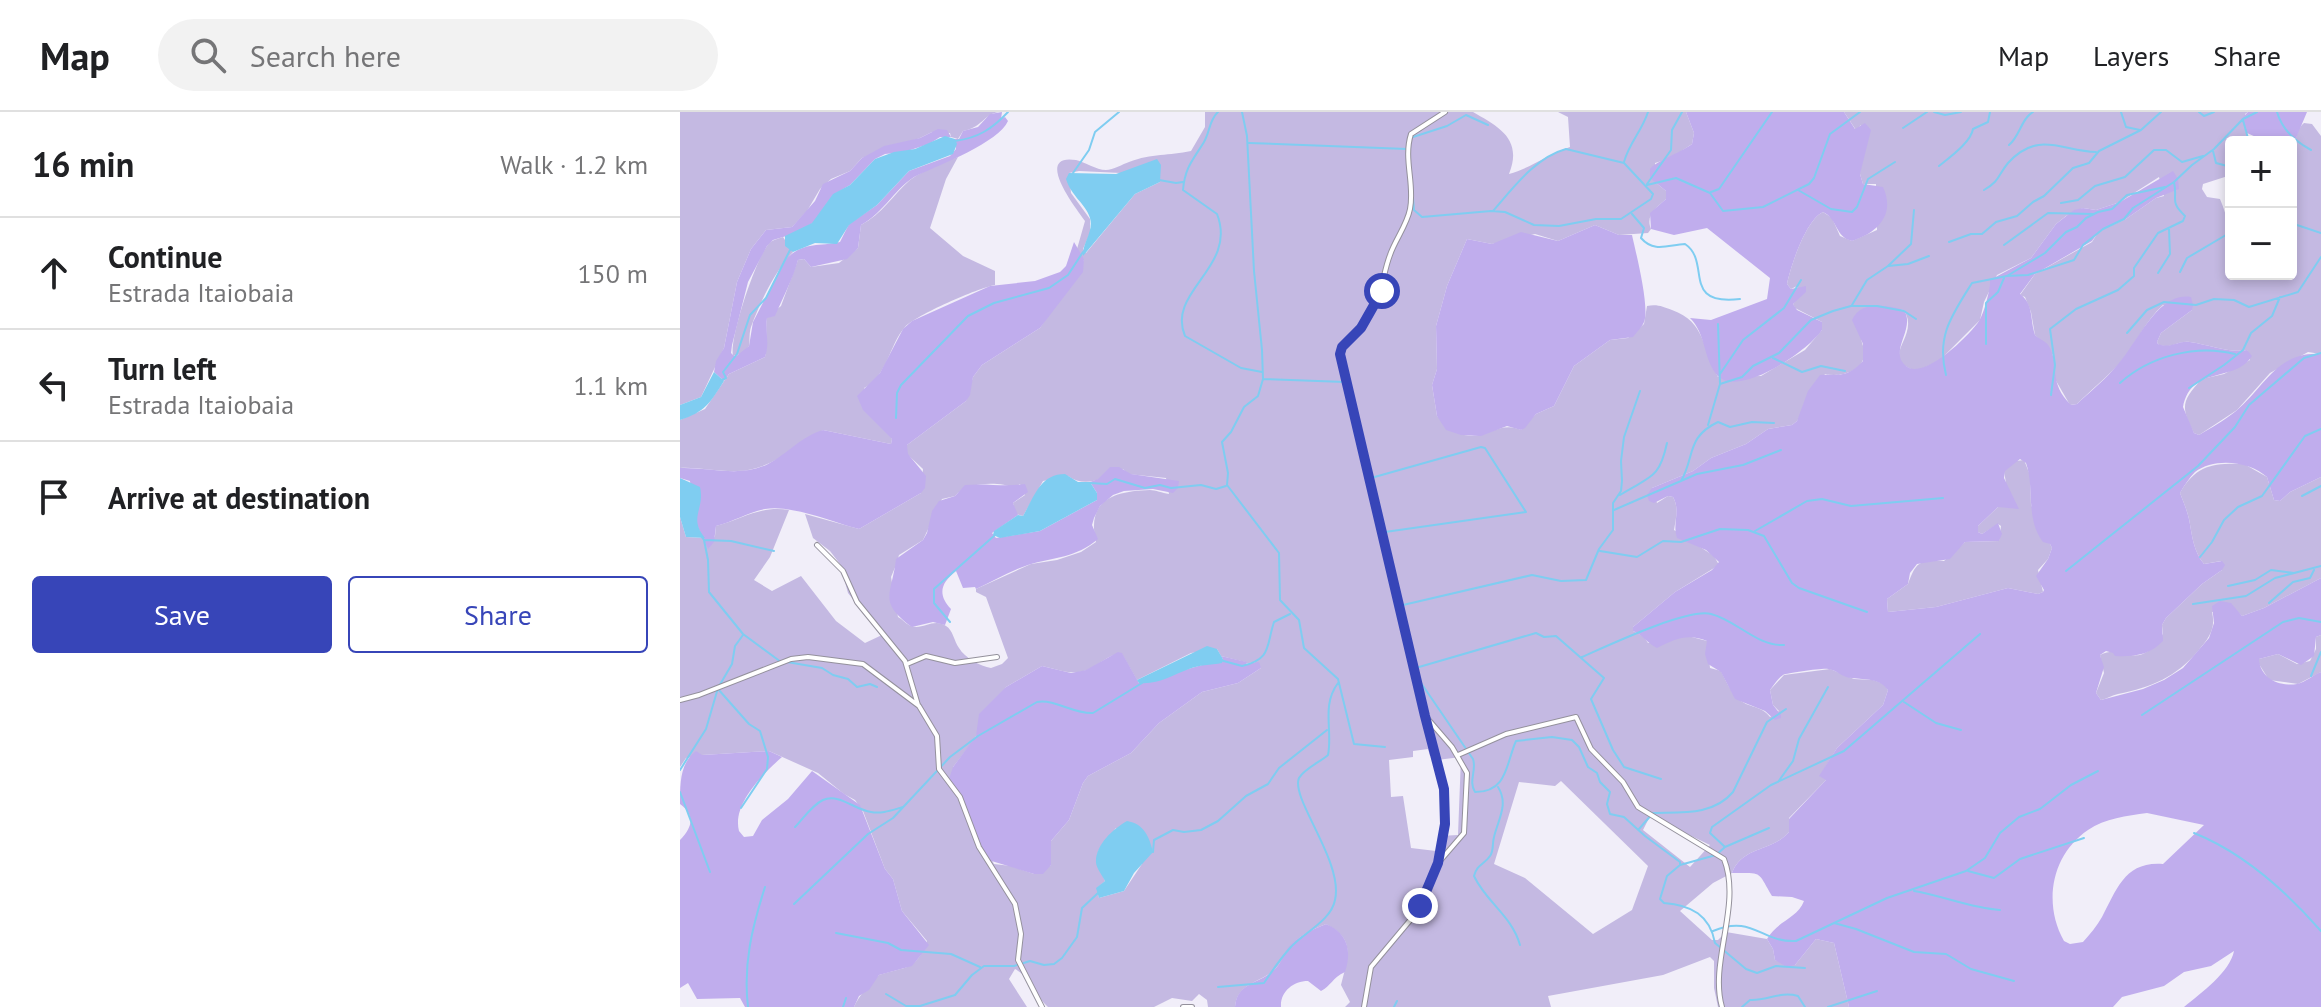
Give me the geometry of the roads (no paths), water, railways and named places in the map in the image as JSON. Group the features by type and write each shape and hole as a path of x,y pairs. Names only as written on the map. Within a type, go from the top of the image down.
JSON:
{"street":[{"path":"1364,1007 1371,967 1417,912 1438,863 1445,824 1445,795 1340,354 1342,347 1361,328 1382,291 1389,258 1410,209 1409,138 1413,132 1445,112"},
{"path":"817,545 843,571 857,602 907,664 919,706 937,736 939,769 960,797 979,847 1015,904 1021,934 1018,960 1042,1007"},
{"path":"907,664 926,656 955,663 997,657"},
{"path":"680,700 791,659 808,657 863,664 919,706"},
{"path":"1425,716 1458,755 1467,773 1465,828 1459,841 1438,863"},
{"path":"1458,755 1506,734 1576,717 1591,749 1623,782 1638,807 1724,859 1729,900 1719,984 1722,1007"},
{"path":"1183,1007 1192,1007"}],"water":[{"path":"945,136 955,139 957,144 953,154 909,171 877,205 849,225 837,244 815,243 793,252 785,246 785,236 812,223 833,194 850,185 875,159 915,149"},
{"path":"1157,159 1161,165 1160,182 1135,194 1083,256 1090,218 1068,185 1066,179 1069,173 1116,174"},
{"path":"714,372 724,381 715,395 701,410 680,420 680,405 701,397"},
{"path":"1065,474 1078,482 1090,482 1097,493 1097,500 1040,531 1000,538 993,535 994,531 1018,515 1023,516 1044,482"},
{"path":"680,478 700,487 697,519 705,538 686,537 680,517"},
{"path":"1207,646 1217,649 1222,663 1193,668 1152,682 1139,683 1137,680"},
{"path":"1127,821 1145,832 1153,852 1134,873 1124,891 1099,898 1096,888 1105,881 1096,863 1098,850 1111,833"}],"waterway":[{"path":"955,141 984,132 1008,112"},
{"path":"1073,173 1089,150 1095,132 1119,112"},
{"path":"1218,112 1188,169 1183,190 1217,214 1221,233 1218,250 1192,292 1182,320 1185,336 1241,368 1262,372"},
{"path":"1242,112 1247,136 1263,379 1258,396 1244,407 1222,442 1227,485 1279,553 1280,600 1299,620 1304,648 1338,679 1354,744 1385,747"},
{"path":"1624,162 1648,112"},
{"path":"1647,184 1671,150 1672,130 1682,112"},
{"path":"1711,192 1719,189 1772,112"},
{"path":"1647,185 1676,178 1710,193 1723,211 1763,207 1809,184 1830,134 1860,112"},
{"path":"1903,128 1927,112"},
{"path":"1934,112 1945,115 1961,112"},
{"path":"1939,166 1964,144 1973,129 1988,122 1990,112"},
{"path":"2009,145 2033,112"},
{"path":"2121,112 2126,127 2140,130"},
{"path":"1949,242 1971,234 1982,234 1996,222 2017,216 2073,168 2089,163 2099,151 2141,130 2161,112"},
{"path":"2199,112 2204,116 2214,112"},
{"path":"2006,276 2028,275 2074,260 2083,245 2174,182 2214,149 2243,119 2257,112"},
{"path":"2277,112 2290,134 2311,150"},
{"path":"1413,137 1447,126 1466,115 1488,125"},
{"path":"2243,120 2247,136"},
{"path":"1249,143 1407,149"},
{"path":"1984,190 1996,181 2008,163 2030,147 2050,145 2096,152"},
{"path":"1413,198 1414,210 1422,217 1491,211 1505,212 1534,225 1559,226 1596,219 1621,219 1651,199 1653,194 1624,163 1566,149 1535,166 1493,211"},
{"path":"2061,203 2078,200 2095,186 2125,177 2154,150 2166,150 2182,162 2203,156"},
{"path":"2213,151 2216,163 2225,165"},
{"path":"1798,190 1831,209 1852,212 1868,179 1895,162"},
{"path":"1159,180 1183,182"},
{"path":"2051,395 2055,365 2050,329 2076,309 2118,290 2134,276 2134,268 2158,233 2183,221 2185,216 2176,203 2174,182"},
{"path":"1946,375 1943,349 1948,326 1972,283 2007,276 2045,253 2086,218 2112,209 2127,195 2165,187"},
{"path":"1852,305 1867,280 1888,266 1911,244 1914,210"},
{"path":"2004,245 2048,213 2093,214"},
{"path":"1632,214 1644,228 1641,238 1646,243 1662,247 1685,244 1693,252 1703,289 1710,296 1740,299"},
{"path":"2297,225 2321,233"},
{"path":"2158,273 2170,254 2169,229"},
{"path":"2180,272 2187,258 2225,236"},
{"path":"720,381 726,378 723,372 737,354 750,315 766,298 790,250"},
{"path":"896,418 897,393 901,385 968,316 994,303 1049,288 1068,275 1083,252"},
{"path":"1888,266 1908,264 1929,256"},
{"path":"2127,333 2147,310 2164,302 2196,305 2214,299 2234,300 2249,307 2298,292 2321,257"},
{"path":"1986,344 1986,303 1998,292 2004,278"},
{"path":"1720,374 1743,340 1784,308 1801,280"},
{"path":"2189,388 2243,350 2251,333 2272,316 2280,297"},
{"path":"1720,384 1742,377 1753,366 1779,353 1811,320 1833,311 1851,306 1877,306 1904,311 1916,319"},
{"path":"1708,425 1720,384 1718,324"},
{"path":"2120,383 2145,366 2174,355 2205,351 2235,354"},
{"path":"2066,571 2198,466 2235,427 2249,405 2270,387 2304,358 2321,353"},
{"path":"1773,358 1802,372 1821,366 1845,371"},
{"path":"1263,379 1345,382"},
{"path":"1403,605 1532,575 1561,581 1586,580 1599,549 1613,530 1613,503 1621,491 1624,437 1640,391"},
{"path":"1681,481 1696,441 1708,428 1718,422 1730,427 1752,422 1774,423"},
{"path":"2200,557 2224,520 2238,507 2262,496 2305,436 2321,429"},
{"path":"1620,495 1657,471 1667,443"},
{"path":"1371,478 1481,447 1485,448 1526,512 1385,532"},
{"path":"1614,510 1697,474 1743,465 1781,450"},
{"path":"1090,483 1107,484 1115,479 1145,488 1201,485 1216,489 1226,486"},
{"path":"2302,496 2321,486"},
{"path":"1755,531 1807,501 1822,499 1851,506 1943,498"},
{"path":"1600,551 1637,557 1663,541 1681,542 1720,529 1748,530 1764,536 1792,583 1799,588 1867,612"},
{"path":"950,622 934,603 934,589 995,535"},
{"path":"701,536 704,540 731,541 774,551"},
{"path":"1385,537 1419,680 1473,759 1472,784 1475,792 1486,791 1500,782 1516,741 1552,737 1572,740 1579,747 1588,767 1597,773 1600,782 1610,792 1607,804 1610,814 1624,817 1680,865"},
{"path":"704,540 709,592 743,634 781,662"},
{"path":"2193,604 2246,596 2275,578 2321,566"},
{"path":"2228,586 2255,580 2271,570 2294,573"},
{"path":"2269,603 2293,582 2310,578 2314,570"},
{"path":"1220,660 1242,666 1259,660 1266,650 1274,622 1290,614"},
{"path":"1582,657 1647,629 1700,614 1720,617 1765,642 1784,645"},
{"path":"2142,715 2283,622 2299,618 2321,622"},
{"path":"1419,667 1536,633 1544,637 1556,636 1604,678 1591,699 1613,750 1624,767 1661,779"},
{"path":"1725,847 1710,833 1712,827 1771,785 1844,751 1980,634"},
{"path":"680,770 706,729 718,688 732,664 735,646 743,635"},
{"path":"2311,676 2321,652"},
{"path":"787,662 822,668 848,679 857,687 870,684 877,687"},
{"path":"794,904 868,834 893,818 950,757 978,736 1037,702 1093,713 1142,683"},
{"path":"1218,987 1264,983 1290,948 1328,914 1335,900 1332,868 1298,787 1301,775 1328,755 1330,700 1338,683"},
{"path":"1778,782 1793,761 1799,739 1828,687"},
{"path":"718,689 749,724 760,731 768,757 767,769 741,808"},
{"path":"1904,702 1936,723 1961,730"},
{"path":"1639,829 1653,813 1696,811 1725,800 1733,792 1767,722 1786,709"},
{"path":"1153,852 1154,840 1173,830 1201,830 1218,821 1246,796 1268,784 1279,768 1327,730"},
{"path":"1713,931 1748,927 1774,938 1796,941 1887,898 1966,871 1985,858 2000,833 2019,817 2040,809 2071,785 2098,771"},
{"path":"1498,787 1503,806 1492,852 1474,876 1511,926 1520,945"},
{"path":"680,792 710,872"},
{"path":"795,827 815,805 829,798 865,811 903,807"},
{"path":"1769,828 1725,847 1716,855 1680,865 1667,876 1660,899 1698,913 1709,925 1715,943 1746,969 1757,973 1776,966 1805,968"},
{"path":"2194,833 2230,851 2263,874 2321,931"},
{"path":"1968,871 1994,878 2020,859 2084,838"},
{"path":"748,1007 750,946 765,887"},
{"path":"1914,891 2000,910"},
{"path":"886,994 906,1006 920,1006 955,995 984,966 1014,966 1030,961 1054,964 1077,937 1082,908 1098,893"},
{"path":"1834,923 1914,952 1946,954 1971,969 2014,981"},
{"path":"836,933 888,943 901,950 951,954 980,967"},
{"path":"1828,1007 1877,991"},
{"path":"1742,1007 1750,1000 1785,995 1798,996 1805,1007"},
{"path":"843,1007 846,998"},
{"path":"1394,1007 1397,1001"}]}
